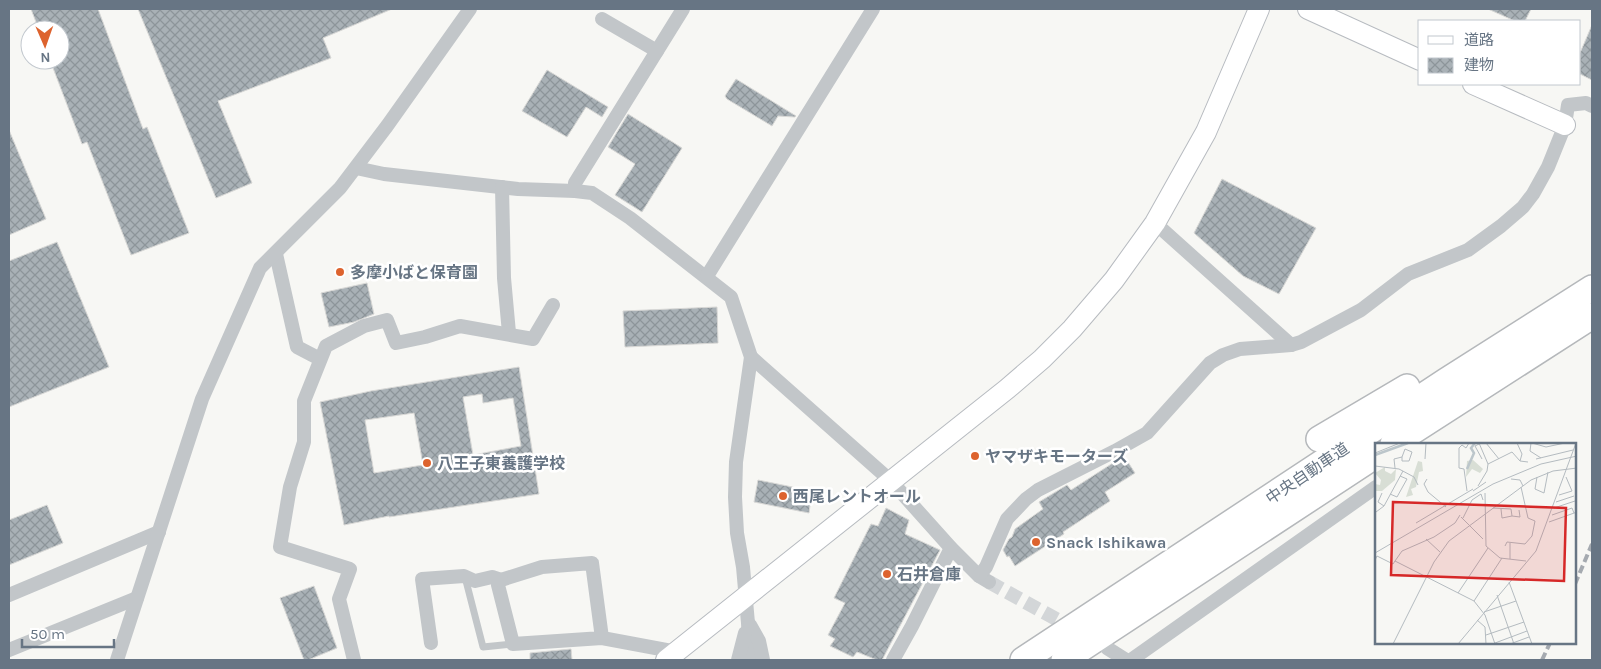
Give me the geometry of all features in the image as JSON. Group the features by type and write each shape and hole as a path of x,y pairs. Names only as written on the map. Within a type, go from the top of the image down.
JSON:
{"highway":[{"path":"1319,440 1487,339 1592,284"},
{"name":"中央自動車道","path":"1023,660 1421,398 1592,288"},
{"path":"1395,443 1592,316"},
{"name":"中央自動車道","path":"1064,660 1375,456"}],"street":[{"path":"117,660 202,399 260,268 340,188 470,9"},
{"path":"575,191 575,183 683,9"},
{"path":"707,276 873,9"},
{"path":"602,638 592,563 542,567 502,580 498,585 513,644 602,638 672,656 972,418 1042,359 1072,329 1114,280 1155,223 1206,132 1259,9"},
{"path":"1308,9 1418,59"},
{"path":"602,18 657,51"},
{"path":"1475,85 1565,125"},
{"path":"751,357 891,481 951,548 984,579 986,567 1007,519 1026,499 1038,490 1116,451 1147,433 1210,363 1223,355 1240,349 1291,345 1301,342 1362,310 1408,274 1468,250 1501,226 1524,207 1534,194 1548,167 1565,125 1568,105 1586,103 1592,106"},
{"path":"356,168 384,174 518,190 575,191 598,196 630,218 731,296 751,357 736,462 735,488 737,533 743,567 750,660"},
{"path":"502,187 504,278 509,333"},
{"path":"1155,223 1291,345"},
{"path":"276,254 297,347 320,359"},
{"path":"354,660 338,599 350,569 280,547 290,487 304,442 304,401 326,346 364,326 388,320 396,343 425,337 460,326 509,333 533,339 553,305"},
{"path":"1131,660 1375,488"},
{"path":"9,595 159,532"},
{"path":"893,660 951,548"},
{"path":"431,644 422,579 464,576 475,581 492,577 502,580"},
{"path":"9,650 137,598"},
{"path":"738,660 748,623"},
{"path":"748,623 759,641 763,660"},
{"path":"1107,648 1126,660"}],"lane":[{"path":"464,576 483,647 513,644"}],"building":[{"path":"31,9 98,9 143,129 147,127 189,233 131,255 87,142 82,144 54,70 70,70 70,20 35,20"},
{"path":"138,9 392,9 323,38 331,58 218,101 252,183 216,198"},
{"path":"1488,9 1531,9 1526,20 1513,20"},
{"path":"1592,25 1592,80 1581,74 1581,51"},
{"path":"547,70 608,107 602,117 586,107 567,137 522,111"},
{"path":"736,79 796,116 778,116 772,126 727,99 725,96"},
{"path":"628,114 682,148 642,212 615,195 635,164 608,147"},
{"path":"9,130 46,219 9,235"},
{"path":"1222,179 1316,228 1279,294 1243,276 1194,233"},
{"path":"57,242 109,367 9,407 9,261"},
{"path":"367,283 374,314 354,322 329,327 321,293"},
{"path":"717,307 718,343 625,347 623,311"},
{"path":"519,367 539,494 389,516 344,525 320,402 371,391","holes":["482,394 483,403 513,398 521,446 473,455 463,397","414,413 423,465 374,473 365,420"]},
{"path":"1126,459 1135,473 1105,492 1110,501 1015,566 1003,550 1015,529 1043,509 1039,502 1067,485 1071,490 1116,461 1118,464"},
{"name":"西尾レントオール","path":"758,480 812,491 809,513 754,502"},
{"path":"47,505 63,543 9,565 9,520"},
{"name":"石井倉庫","path":"886,508 909,520 905,534 940,550 882,660 877,660 857,652 853,657 830,646 835,639 828,635 845,603 834,598 871,524 878,526"},
{"path":"314,586 337,648 304,660 280,598"},
{"path":"571,649 572,660 530,660 530,653"}],"tunnel":[{"path":"989,582 1076,630"}],"railway":[{"path":"1576,582 1592,544"},
{"path":"1542,660 1550,644"}],"place":[{"name":"多摩小ばと保育園","path":"340,272"},
{"name":"ヤマザキモーターズ","path":"975,456"},
{"name":"八王子東養護学校","path":"427,463"},
{"name":"西尾レントオール","path":"783,496"},
{"name":"Snack Ishikawa","path":"1036,542"},
{"name":"石井倉庫","path":"887,574"}]}
